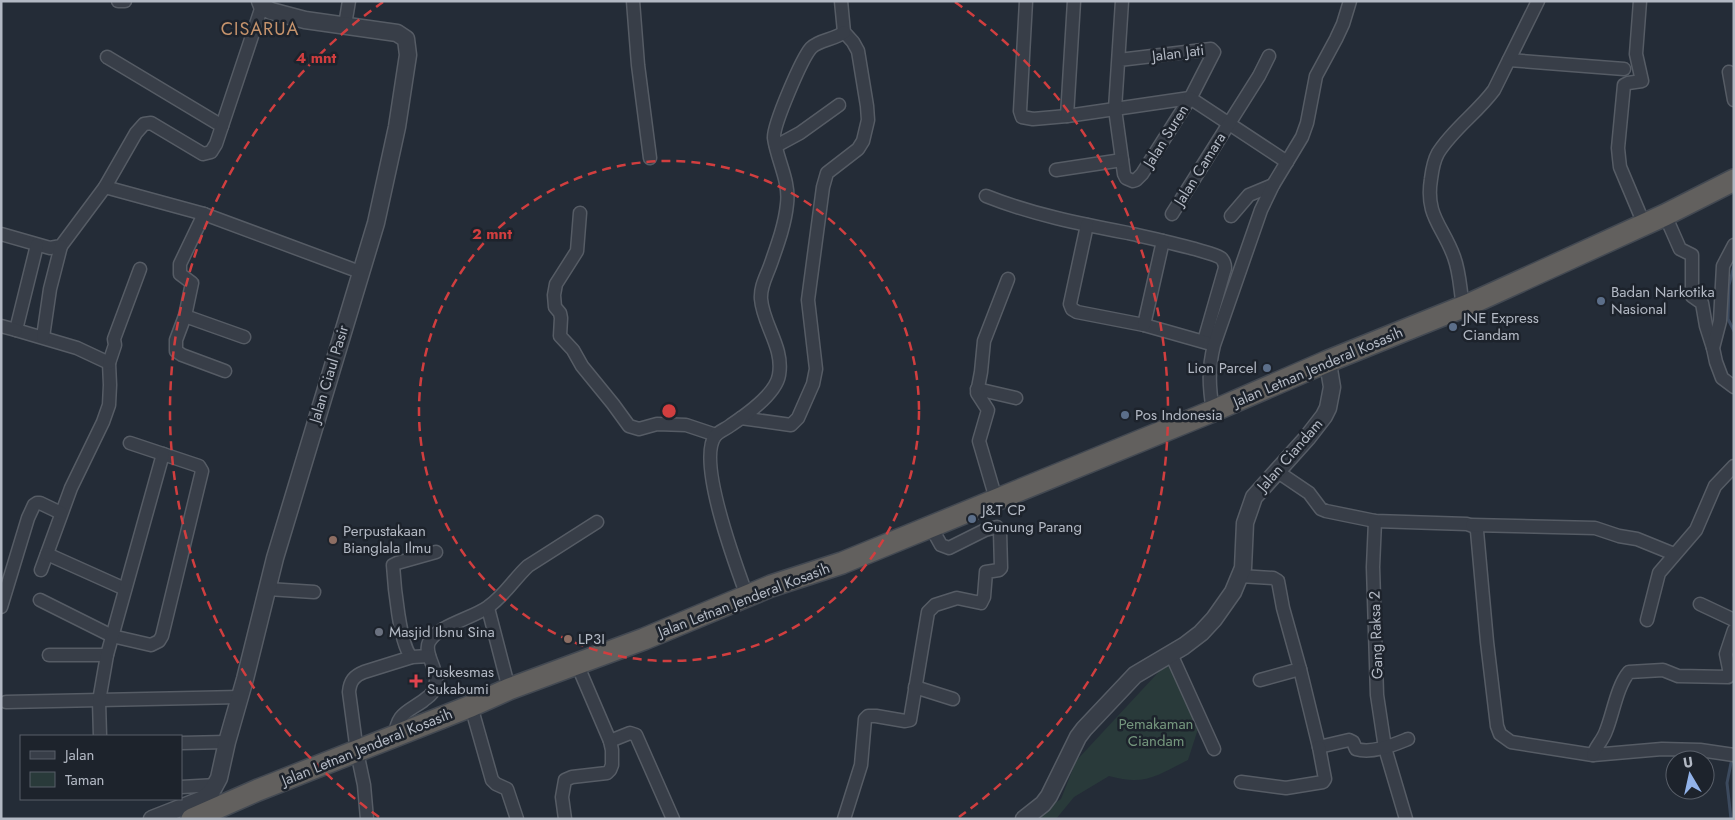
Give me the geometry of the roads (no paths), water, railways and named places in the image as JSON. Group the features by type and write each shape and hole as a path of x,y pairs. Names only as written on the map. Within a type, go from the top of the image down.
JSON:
{"highway":[{"name":"Jalan Letnan Jenderal Kosasih","path":"192,819 258,790 394,738 509,689 644,639 801,575 842,563 1213,411 1463,306 1666,215 1734,180"}],"street":[{"path":"118,1 125,1"},
{"path":"345,25 349,1"},
{"path":"633,1 639,73 650,158"},
{"path":"741,418 791,425 798,418 815,377 816,361 808,300 824,179 827,173 858,149 864,141 868,120 858,52 853,42 844,32 841,1"},
{"path":"1026,1 1020,110 1022,117 1033,119 1067,116 1190,98 1287,162"},
{"path":"1067,116 1074,1"},
{"name":"Jalan Suren","path":"1122,1 1115,109 1126,178 1133,181 1142,174 1190,98"},
{"path":"1209,343 1261,210 1273,185 1302,137 1307,123 1316,76 1343,24 1350,1"},
{"path":"1463,306 1454,256 1430,209 1432,173 1437,155 1452,134 1489,97 1510,60 1538,1"},
{"path":"1640,1 1636,54 1642,81 1628,83 1624,86 1618,148 1620,167 1644,224"},
{"path":"43,337 50,289 61,246 105,187 136,133 144,124 151,123 206,154 214,148 261,3"},
{"name":"Jalan Ciaul Pasir","path":"217,785 275,558 316,416 376,223 397,128 408,48 406,39 397,33 305,20 271,11 261,3"},
{"path":"747,596 730,547 713,481 710,454 716,435 741,418 771,392 779,376 779,356 764,311 761,294 784,222 788,203 786,182 776,146 774,130 786,97 808,51 816,44 844,32"},
{"name":"Jalan Jati","path":"1119,60 1213,50 1214,54 1190,98"},
{"name":"Jalan Camara","path":"1172,214 1259,76 1269,56"},
{"path":"108,57 222,126"},
{"path":"1510,60 1624,69"},
{"path":"1729,72 1734,100"},
{"path":"776,146 800,134 839,105"},
{"path":"1056,170 1122,160"},
{"path":"1231,216 1249,195 1273,185"},
{"path":"105,187 204,214 360,272"},
{"path":"986,196 1006,204 1087,225 1164,241 1220,258 1225,264 1209,343 1209,384 1213,411"},
{"path":"580,213 577,251 556,284 554,295 556,307 561,318 560,336 573,350 582,366 614,404 629,426 639,429 657,424 686,425 716,435"},
{"path":"204,214 180,264 181,276 189,279 192,283 185,316 176,340 176,351 226,371"},
{"path":"1666,215 1680,249 1692,255 1692,296 1702,303 1706,326 1722,378 1734,387"},
{"path":"1087,225 1070,307 1076,312 1144,325 1209,343"},
{"path":"1,234 50,248 61,246"},
{"path":"1144,325 1164,241"},
{"path":"16,330 37,245"},
{"path":"1713,348 1720,321 1723,266 1734,245"},
{"path":"41,570 61,513 109,405 109,363 116,345 114,339 140,269"},
{"path":"996,499 979,444 988,413 987,408 978,396 977,389 982,372 984,341 1008,279"},
{"path":"185,316 244,337"},
{"path":"1,326 77,348 109,363"},
{"name":"Jalan Ciandam","path":"1024,819 1043,804 1049,796 1078,737 1089,723 1135,676 1194,639 1207,628 1230,597 1242,568 1245,523 1249,506 1258,492 1278,472 1316,427 1328,408 1332,387 1326,362"},
{"path":"977,389 1016,398"},
{"path":"40,600 112,636 151,644 159,641 165,629 202,471 199,466 130,443"},
{"path":"100,735 99,701 107,655 163,454"},
{"path":"1647,620 1659,573 1696,530 1716,486 1734,466"},
{"path":"1278,472 1314,497 1321,509 1326,511 1375,521 1595,528 1637,539 1674,554"},
{"path":"1,607 28,518 34,505 37,503 61,513"},
{"name":"Gang Raksa 2","path":"1375,521 1373,567 1377,695 1385,748 1406,819"},
{"path":"394,738 396,724 402,714 429,696 435,687 435,671 429,656 428,645 440,631 488,608 528,566 597,522"},
{"path":"1472,525 1477,531 1497,726 1499,732 1506,740 1593,755 1662,749 1700,750 1734,755"},
{"path":"844,819 860,765 865,719 872,716 909,721 928,612 935,605 957,598 981,603 984,597 986,572 1002,568 1000,530 997,527 985,530 949,548 942,545 931,526"},
{"path":"412,657 409,655 403,641 396,598 394,565 436,552"},
{"path":"47,554 125,589"},
{"path":"1240,576 1273,578 1278,581 1325,779 1323,782 1286,788 1241,782"},
{"path":"268,589 314,592"},
{"path":"1593,755 1598,742 1605,734 1629,672 1664,670 1678,676 1728,677 1730,674 1726,654 1734,629 1700,604"},
{"path":"488,608 509,689"},
{"path":"1171,654 1214,749"},
{"path":"49,655 107,655"},
{"path":"367,819 363,779 357,752 349,692 352,680 364,672 412,657 429,656"},
{"path":"565,819 562,796 565,780 572,777 607,773 610,770 613,758 610,741 577,664"},
{"path":"1260,680 1300,669"},
{"path":"915,687 953,699"},
{"path":"6,702 240,697"},
{"path":"471,706 492,780 496,784 508,789 517,819"},
{"path":"610,741 630,733 636,734 673,819"},
{"path":"1319,748 1349,740 1353,742 1358,750 1385,748 1408,739"},
{"path":"182,743 227,742"},
{"path":"182,787 217,785"},
{"path":"152,819 203,799 217,785"}],"waterway":[{"path":"1734,266 1729,285 1728,319 1734,331"},
{"path":"1731,819 1727,783 1732,758"}],"place":[{"name":"Badan Narkotika Nasional","path":"1601,301"},
{"name":"JNE Express Ciandam","path":"1453,327"},
{"name":"Lion Parcel","path":"1267,368"},
{"name":"Pos Indonesia","path":"1125,415"},
{"name":"J&T CP Gunung Parang","path":"972,519"},
{"name":"Perpustakaan Bianglala Ilmu","path":"333,540"},
{"name":"Masjid Ibnu Sina","path":"379,632"},
{"name":"LP3I","path":"568,639"},
{"name":"Puskesmas Sukabumi","path":"416,681"}],"district":[{"name":"CISARUA","path":"260,29"}],"park label":[{"name":"Pemakaman Ciandam","path":"1156,732"}]}
